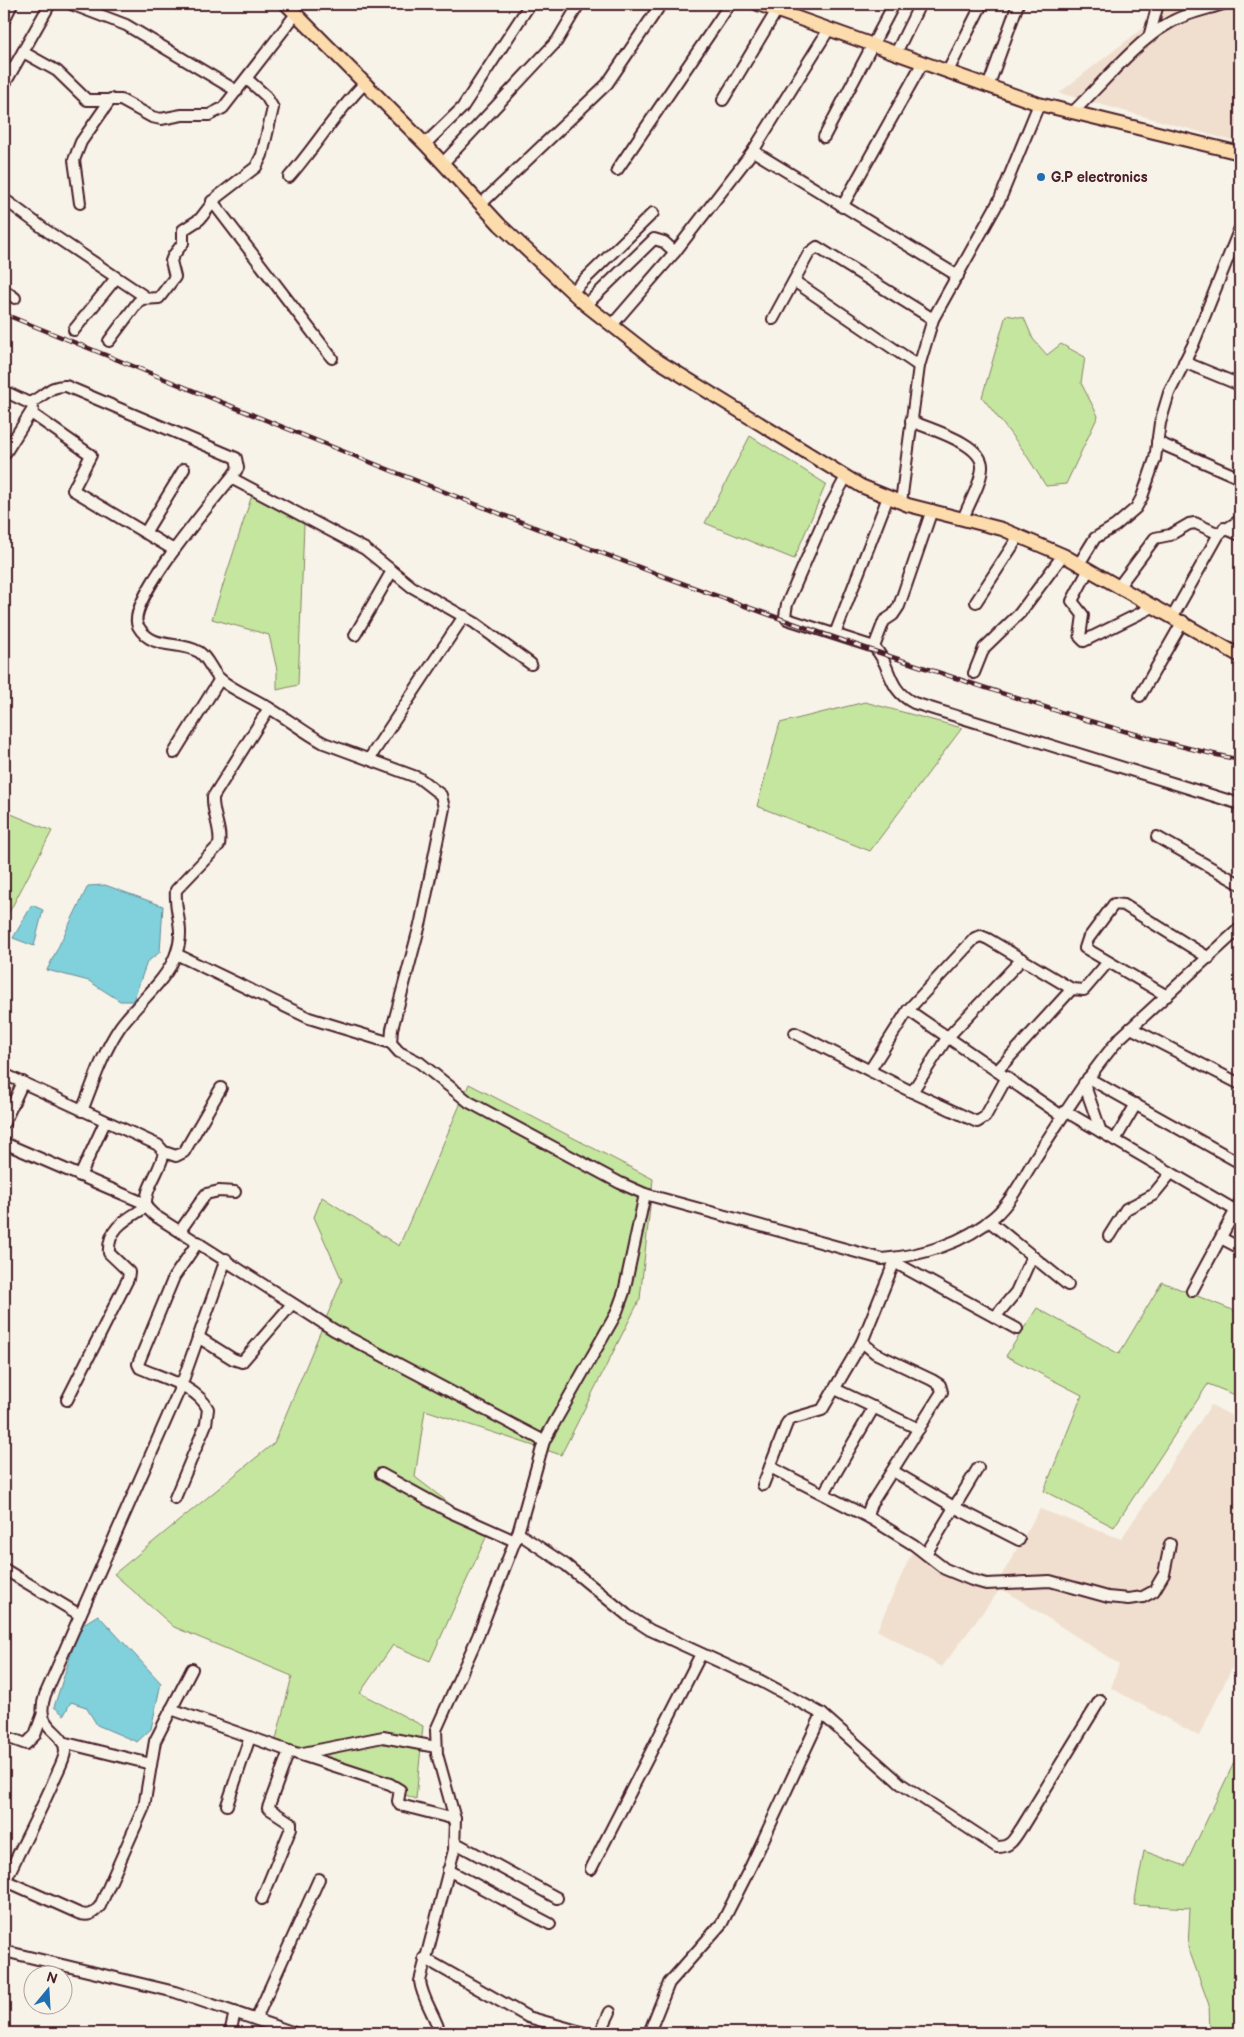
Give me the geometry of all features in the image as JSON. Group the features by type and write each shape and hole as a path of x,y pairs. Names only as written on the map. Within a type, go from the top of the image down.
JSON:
{"main road":[{"path":"286,4 425,144 481,204 572,292 655,359 861,486 901,502 1020,536 1063,555 1240,656"},
{"path":"768,6 1039,104 1240,153"}],"street":[{"path":"4,20 12,4"},
{"path":"4,86 49,4"},
{"path":"71,4 126,25 237,91"},
{"path":"425,144 462,108 530,4"},
{"path":"443,164 556,41 579,4"},
{"path":"481,204 607,84 661,4"},
{"path":"617,170 730,4"},
{"path":"824,137 871,44 894,4"},
{"path":"896,53 920,4"},
{"path":"948,71 982,4"},
{"path":"988,87 1018,4"},
{"path":"1149,37 1158,4"},
{"path":"1074,111 1149,37 1183,16 1223,4"},
{"path":"723,100 768,6"},
{"path":"22,52 57,70 87,100 121,100 152,117 162,119 182,115 209,115 223,108 247,80 296,14"},
{"path":"612,326 675,252 753,151 830,29"},
{"path":"842,207 923,62"},
{"path":"109,340 138,302 147,298 159,298 168,289 175,277 171,261 172,256 183,243 182,232 200,219 212,201 256,167 262,155 273,108 266,96 247,80"},
{"path":"289,177 318,144 343,105 365,83"},
{"path":"80,204 73,167 74,160 81,142 111,99"},
{"path":"901,502 919,366 933,319 1000,199 1039,104"},
{"path":"753,151 958,276"},
{"path":"4,199 147,298"},
{"path":"212,201 332,358"},
{"path":"572,292 652,213"},
{"path":"1155,606 1084,641 1080,638 1080,633 1084,615 1072,601 1095,538 1115,526 1136,508 1150,478 1164,406 1237,246 1240,228"},
{"path":"586,304 654,239 664,242 675,252"},
{"path":"773,319 810,253 818,247 933,319"},
{"path":"74,330 116,278"},
{"path":"794,281 919,366"},
{"path":"4,290 15,298"},
{"path":"1184,362 1240,385"},
{"path":"4,455 39,399 48,389 56,385 66,386 226,452 236,458 238,468 174,550 142,602 135,620 138,628 159,644 186,647 198,651 206,658 220,679 324,743 419,778 441,795 444,808 421,921 392,1029 391,1043"},
{"path":"4,391 29,403 39,399"},
{"path":"30,413 91,455 73,490 174,550"},
{"path":"911,421 970,446 979,455 982,461 982,470 963,519"},
{"path":"1157,442 1240,478"},
{"path":"145,533 184,470"},
{"path":"846,477 827,512 787,604 784,616 787,619 874,647 881,654 888,676 896,689 904,698 914,703 1240,804"},
{"path":"231,478 365,549 422,594 464,616 531,664"},
{"path":"835,634 888,497"},
{"path":"874,647 884,621 899,606 932,510"},
{"path":"1140,696 1221,531 1240,520"},
{"path":"1118,586 1155,538 1170,535 1183,527 1195,523 1240,535"},
{"path":"976,602 1020,536"},
{"path":"974,673 984,648 1020,613 1063,555"},
{"path":"355,635 392,571"},
{"path":"369,759 464,616"},
{"path":"174,754 220,679"},
{"path":"82,1111 114,1036 169,968 176,954 181,924 176,890 219,845 221,836 212,808 213,797 269,708"},
{"path":"1157,837 1240,884"},
{"path":"1167,996 1085,948 1086,943 1110,908 1119,903 1208,958"},
{"path":"176,954 309,1018 391,1043 399,1052 419,1062 469,1102 620,1183 645,1194 857,1254 895,1260 942,1246 992,1219 1004,1207 1086,1080 1131,1028 1240,928"},
{"path":"870,1070 908,1010 975,938 981,936 988,939 1072,989 1084,990 1108,962"},
{"path":"912,1092 947,1038 1022,959"},
{"path":"997,1071 1072,989"},
{"path":"908,1010 947,1038 1064,1114 1102,1132 1171,1173 1239,1209 1192,1291"},
{"path":"1131,1028 1240,1084"},
{"path":"795,1033 912,1092 977,1122 984,1117 1007,1077"},
{"path":"4,1074 158,1145 164,1152 176,1156 184,1152 221,1088"},
{"path":"1086,1080 1136,1104 1240,1163"},
{"path":"1086,1080 1102,1132"},
{"path":"4,1123 23,1082"},
{"path":"1115,1140 1136,1104"},
{"path":"80,1176 105,1122"},
{"path":"4,1143 146,1206 180,1231 334,1330 544,1441"},
{"path":"146,1206 145,1198 164,1152"},
{"path":"1109,1236 1126,1208 1153,1196 1171,1173"},
{"path":"180,1231 206,1194 211,1192 235,1192"},
{"path":"440,2033 435,2017 420,1990 420,1973 454,1842 455,1819 436,1747 436,1730 478,1636 516,1537 544,1441 552,1423 608,1332 616,1314 624,1292 645,1194"},
{"path":"68,1400 128,1279 129,1272 109,1253 110,1238 118,1224 146,1206"},
{"path":"992,1219 1032,1256 1068,1285"},
{"path":"1221,1238 1240,1248"},
{"path":"175,1498 208,1415 208,1409 200,1397 140,1368 138,1364 174,1277 198,1242"},
{"path":"995,1317 1016,1292 1032,1256"},
{"path":"4,1736 26,1744 35,1735 42,1716 41,1707 45,1695 180,1386 226,1259"},
{"path":"895,1260 1017,1329"},
{"path":"763,1485 787,1422 791,1419 822,1410 835,1389 862,1342 895,1260"},
{"path":"198,1337 233,1360 242,1362 248,1358 292,1304"},
{"path":"862,1342 875,1354 940,1386 942,1392 871,1504 868,1512 870,1518"},
{"path":"835,1389 919,1429"},
{"path":"824,1493 874,1407"},
{"path":"770,1467 870,1518 951,1572 986,1584 1050,1581 1108,1597 1128,1599 1144,1597 1154,1590 1164,1574 1170,1544"},
{"path":"926,1554 978,1468"},
{"path":"893,1470 954,1507 1019,1540"},
{"path":"381,1474 450,1512 516,1537 566,1565 634,1620 650,1630 759,1680 822,1714 901,1784 997,1847 1004,1848 1009,1845 1022,1827 1100,1700"},
{"path":"4,1569 80,1615"},
{"path":"591,1869 701,1654"},
{"path":"42,1716 62,1742 65,1751 60,1767 4,1881 86,1916 94,1914 100,1906 144,1806 155,1741 192,1669"},
{"path":"171,1709 293,1753 390,1784 400,1790 398,1801 400,1805 455,1819"},
{"path":"649,2033 669,1983 722,1923 762,1844 822,1714"},
{"path":"227,1806 250,1737"},
{"path":"293,1753 372,1737 394,1738 436,1747"},
{"path":"62,1742 151,1764"},
{"path":"262,1899 291,1823 268,1808 293,1753"},
{"path":"454,1842 558,1898"},
{"path":"448,1870 550,1924"},
{"path":"256,2019 319,1879"},
{"path":"4,1951 167,1990 295,2033"},
{"path":"424,1958 550,2029 586,2033"},
{"path":"230,2033 235,2012"},
{"path":"600,2033 610,2012"}],"shaded area":[{"path":"1162,4 1240,4 1240,143 1059,93 1152,21"},
{"path":"1211,1405 1240,1420 1240,1651 1199,1736 1111,1688 1119,1664 1001,1588 942,1667 877,1630 912,1552 999,1580 1040,1509 1121,1539"}],"green space":[{"path":"1006,315 1024,318 1033,339 1047,355 1061,344 1085,357 1081,383 1098,416 1066,484 1046,486 1023,450 982,397"},
{"path":"750,436 826,484 794,559 705,523"},
{"path":"252,495 295,512 304,524 298,685 277,690 277,670 269,635 212,619"},
{"path":"865,702 962,728 870,851 757,806 780,723"},
{"path":"4,811 52,831 4,922"},
{"path":"469,1084 653,1179 640,1299 561,1455 425,1410 415,1477 488,1533 430,1661 393,1645 360,1693 423,1726 416,1799 275,1743 292,1676 174,1627 114,1574 274,1443 342,1280 314,1217 322,1197 399,1246"},
{"path":"1162,1282 1240,1313 1240,1397 1208,1384 1114,1527 1044,1491 1082,1395 1006,1356 1037,1308 1119,1354"},
{"path":"1240,1750 1240,2033 1210,2033 1209,2005 1188,1947 1190,1908 1134,1905 1144,1851 1185,1866"}],"water":[{"path":"105,885 163,906 160,952 147,962 133,1001 120,1001 89,981 47,970 88,886"},
{"path":"32,905 43,910 34,946 13,938"},
{"path":"98,1615 161,1683 151,1729 137,1742 97,1725 86,1707 71,1702 64,1715 54,1707 80,1626"}],"railway":[{"path":"4,314 445,492 668,578 978,686 1152,739 1240,760"}],"place":[{"name":"G.P electronics","path":"1041,177"}]}
